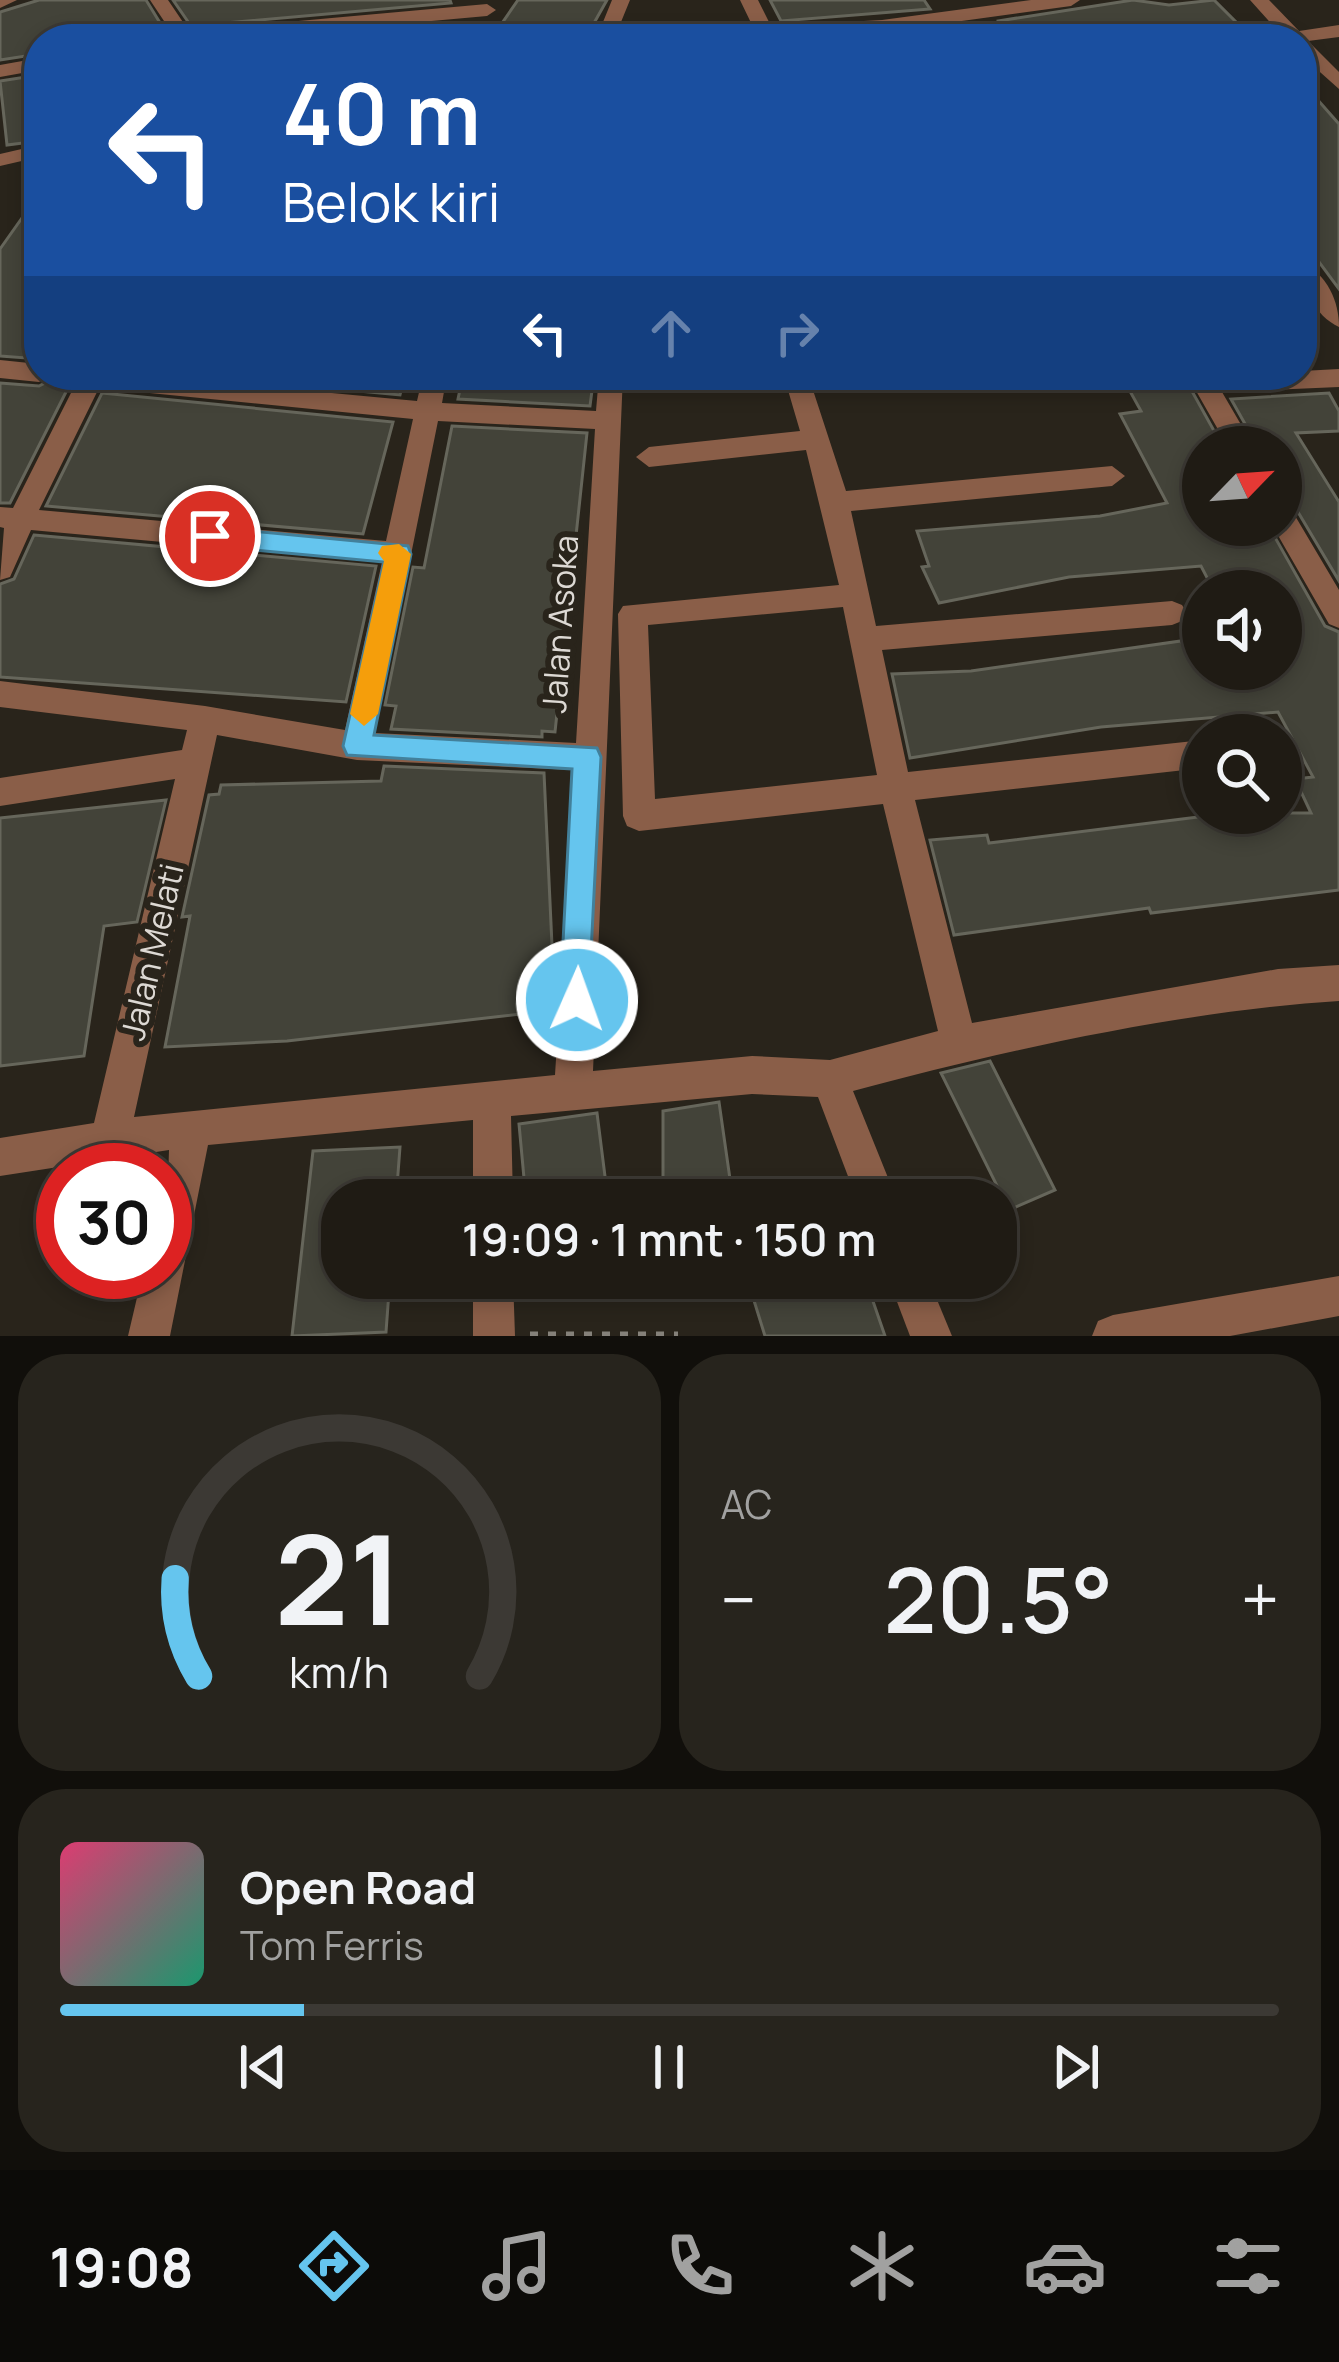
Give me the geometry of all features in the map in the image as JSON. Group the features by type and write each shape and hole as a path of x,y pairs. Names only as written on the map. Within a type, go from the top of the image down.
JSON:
{"street":[{"path":"897,24 942,18 979,5 1071,0"},
{"path":"1259,0 1281,24"},
{"path":"311,24 490,5"},
{"path":"942,18 946,24"},
{"path":"1317,61 1339,83"},
{"path":"1317,290 1339,319"},
{"path":"0,569 11,518 85,390"},
{"path":"228,390 430,411 610,421"},
{"path":"357,746 433,390"},
{"name":"Jalan Asoka","path":"573,1094 587,757 611,390"},
{"path":"799,390 836,502 896,790 959,1044"},
{"path":"1208,390 1229,426"},
{"path":"649,457 817,439"},
{"path":"836,502 1112,476"},
{"path":"11,518 399,554"},
{"path":"1298,546 1339,616"},
{"path":"854,595 633,614 639,816 1182,756"},
{"path":"863,639 1172,613"},
{"path":"0,694 205,719 357,746 587,757"},
{"name":"Jalan Melati","path":"109,1142 205,719"},
{"path":"0,792 195,762"},
{"path":"0,1157 194,1126 752,1075 830,1079 959,1044 1278,988 1339,982"},
{"path":"830,1079 869,1179"},
{"path":"492,1102 493,1179"},
{"path":"190,1143 194,1126"},
{"path":"1113,1336 1339,1296"},
{"path":"149,1336 157,1299"},
{"path":"493,1299 494,1336"},
{"path":"916,1299 931,1336"}],"path":[{"path":"523,1336 678,1336"}],"building":[{"path":"39,0 146,0 161,24 24,24 24,56 0,60 0,12"},
{"path":"173,0 451,3 214,24 190,24"},
{"path":"518,0 607,0 593,24 501,24"},
{"path":"770,0 924,0 930,9 781,21"},
{"path":"1133,0 1169,5 1214,0 1238,24 998,24"},
{"path":"24,77 24,143 7,145 0,81"},
{"path":"1317,99 1339,124 1339,289 1317,259"},
{"path":"24,215 24,358 0,356 0,249"},
{"path":"0,383 24,385 24,390 67,390 10,503 0,503"},
{"path":"347,390 401,390 400,395"},
{"path":"460,390 592,390 590,406 458,399"},
{"path":"1129,390 1191,390 1211,426 1182,426 1182,546 1280,546 1293,570 1203,570 1201,566 1069,577 939,603 922,567 929,566 917,531 1100,516 1167,503 1120,414 1141,411"},
{"path":"102,393 393,422 363,534 46,506"},
{"path":"1329,393 1339,411 1339,431 1302,433 1302,426 1246,426 1231,399"},
{"path":"452,426 587,433 555,732 542,731 542,737 391,729 396,706 385,705 413,567 424,568"},
{"path":"1302,443 1339,502 1339,581 1302,519"},
{"path":"34,535 376,566 346,702 0,677 0,584 14,579"},
{"path":"1302,585 1325,626 1339,632 1339,890 1151,913 1149,908 954,935 930,840 987,835 989,843 1182,819 1182,834 1302,834 1302,813 1311,813 1302,794 1302,778 1313,777 1302,757 1302,714 1182,714 1182,720 1101,727 910,758 892,674 971,671 1181,641 1182,690 1302,690"},
{"path":"384,766 544,773 555,1010 287,1041 165,1047 190,916 182,917 209,795 219,794 221,785 381,781"},
{"path":"166,800 137,922 104,926 84,1056 0,1066 0,818"},
{"path":"990,1061 1055,1190 1017,1207 1017,1179 994,1179 941,1073"},
{"path":"719,1102 730,1179 663,1179 663,1111"},
{"path":"597,1113 605,1179 524,1179 519,1124"},
{"path":"400,1147 398,1179 321,1179 321,1299 388,1299 386,1332 292,1336 313,1151"},
{"path":"754,1299 872,1299 885,1336 765,1336"}],"slow traffic":[{"path":"364,714 399,554 391,553"}],"route":[{"path":"210,536 399,554 357,746 587,757 577,1000"}]}
